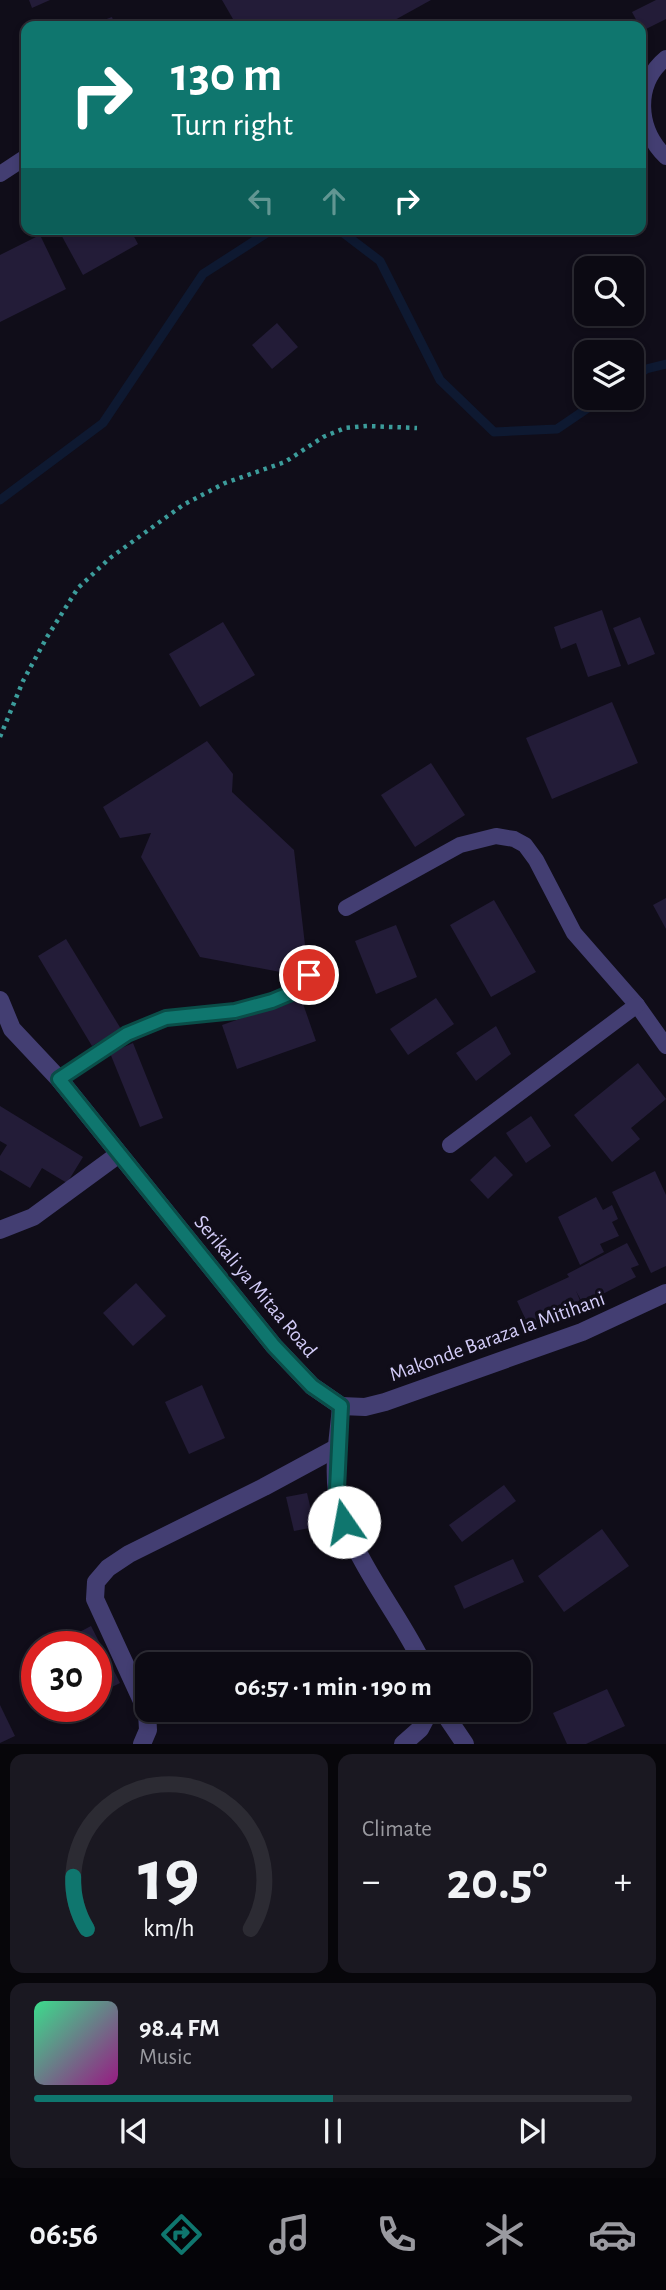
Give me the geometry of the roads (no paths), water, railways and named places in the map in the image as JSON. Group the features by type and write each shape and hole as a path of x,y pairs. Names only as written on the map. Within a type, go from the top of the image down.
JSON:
{"street":[{"name":"Serikali ya Mitaa Road","path":"0,1000 6,1031 59,1079 286,1360 312,1386 341,1406"},
{"path":"0,1230 33,1217 119,1154"},
{"name":"Makonde Baraza la Mitihani","path":"341,1406 365,1407 385,1402 582,1332 666,1293"},
{"path":"341,1406 337,1489 344,1522 359,1555 416,1652"},
{"path":"142,1744 148,1730 147,1712 95,1599 96,1582 108,1568 129,1554 338,1447"},
{"path":"403,1744 420,1729 424,1722"},
{"path":"450,1722 465,1744"}],"lane":[{"path":"646,85 657,66 666,58"},
{"path":"646,122 656,146 666,156"},
{"path":"0,174 21,160"},
{"path":"346,908 460,845 496,836 514,839 525,845 536,860 574,933 637,1004 666,1046"},
{"path":"59,1079 127,1034 166,1018 235,1011 272,1001 303,988 316,963"},
{"path":"450,1145 637,1004"}],"waterway":[{"path":"0,500 103,423 203,274 264,235"},
{"path":"346,235 380,261 440,380 494,432 557,429 585,410"},
{"path":"644,370 666,364"}]}
